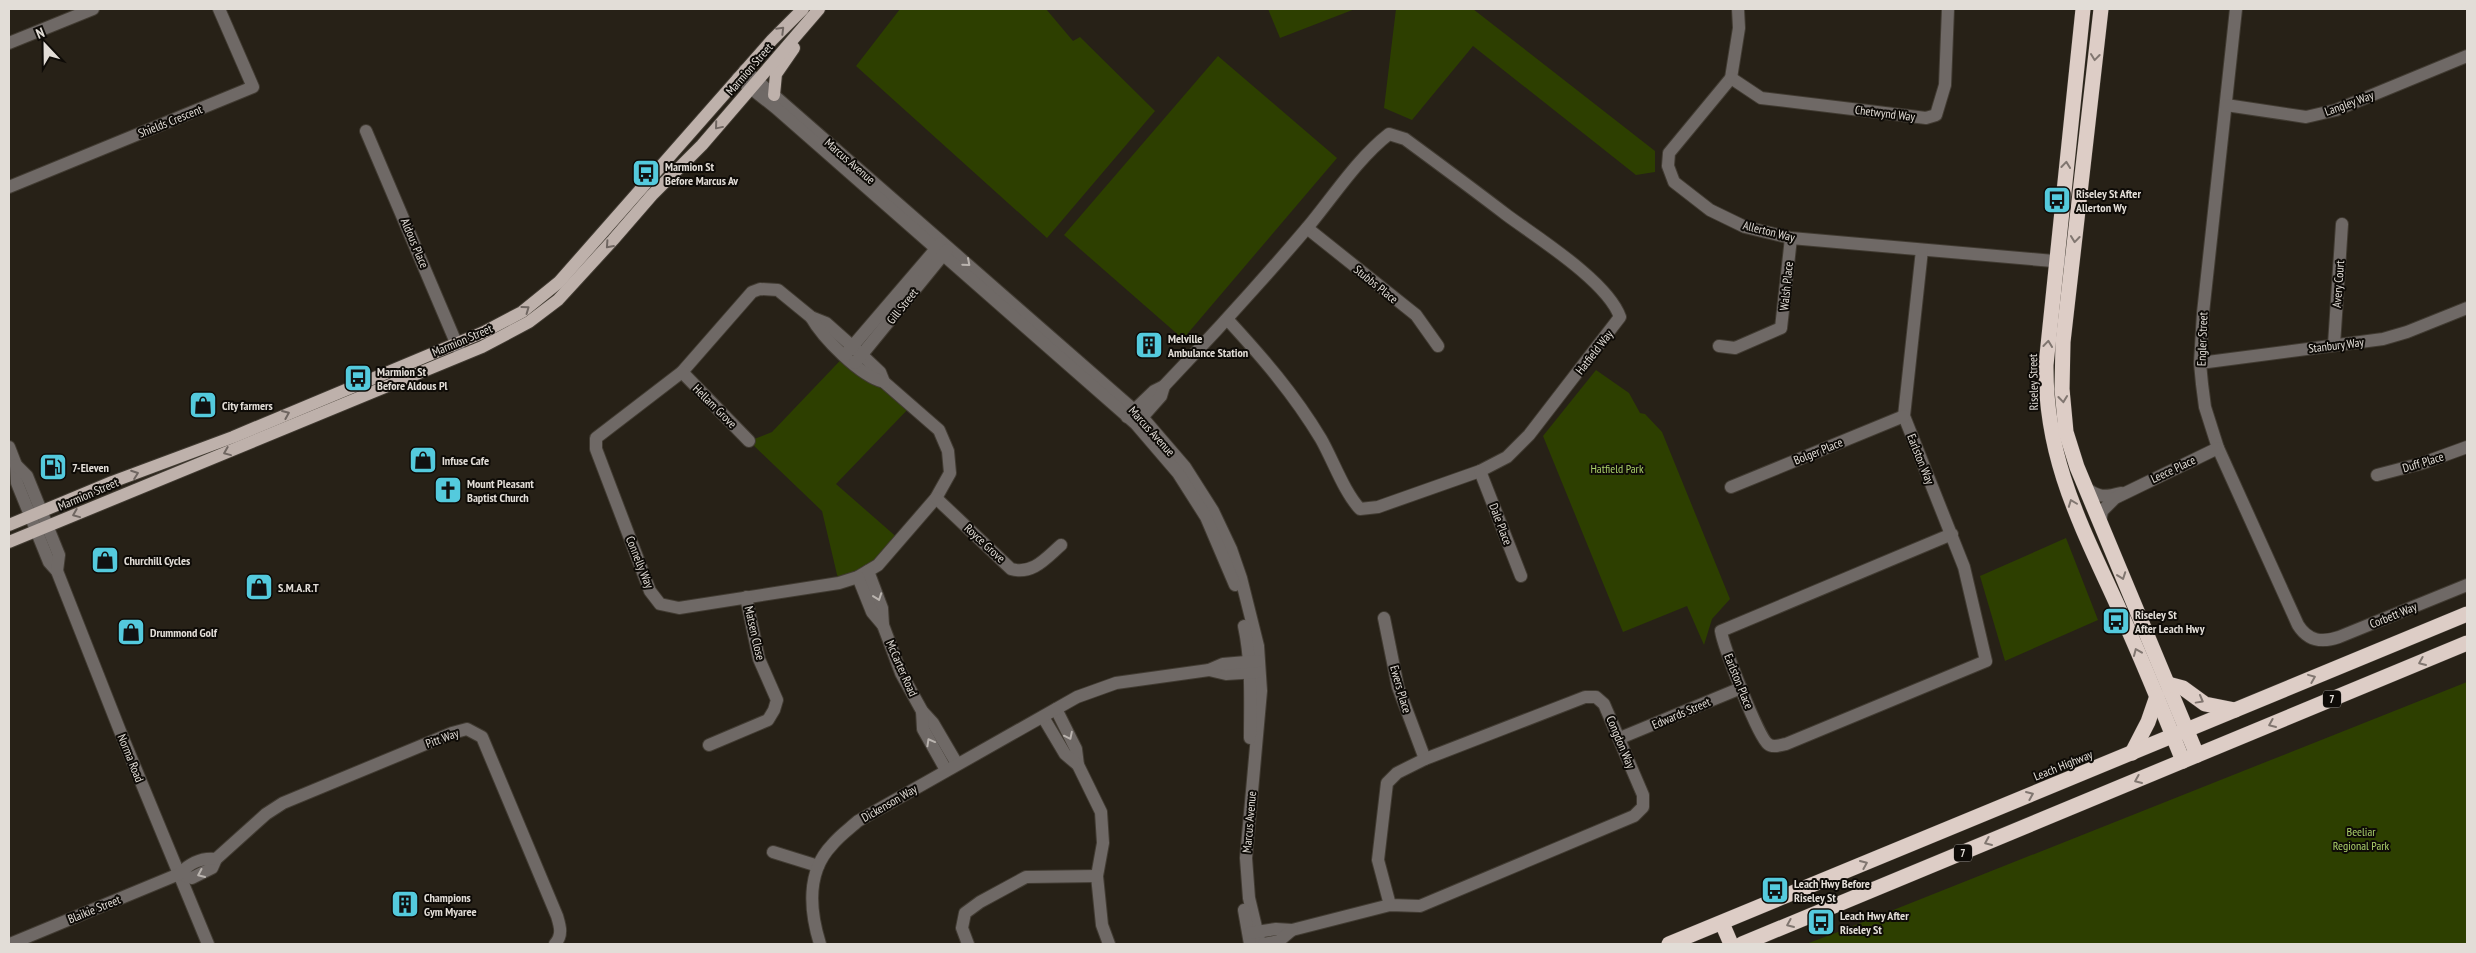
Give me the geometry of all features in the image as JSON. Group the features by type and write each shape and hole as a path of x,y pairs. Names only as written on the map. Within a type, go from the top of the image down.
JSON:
{"highway":[{"name":"Riseley Street","path":"2083,9 2046,365 2046,397 2054,452 2076,514 2173,736 2190,758"},
{"path":"2101,9 2063,342 2062,389 2066,432 2084,486 2187,730 2190,758"},
{"name":"Leach Highway","path":"1670,944 2467,614"},
{"name":"7","path":"1742,944 2467,644"},
{"path":"2168,684 2183,688 2205,704 2235,710"},
{"path":"2132,753 2146,726 2157,696"},
{"path":"1722,923 1730,944"}],"main road":[{"name":"Marmion Street","path":"9,542 459,350 522,312 559,282 742,74 803,9"},
{"name":"Marmion Street","path":"9,525 459,350 506,336 529,322 558,300 614,240 652,195 702,145 819,9"},
{"path":"774,95 776,74 819,9"}],"street":[{"path":"9,43 93,9"},
{"name":"Shields Crescent","path":"9,187 253,87 220,9"},
{"path":"1731,78 1739,28 1738,9"},
{"name":"Chetwynd Way","path":"1731,78 1761,98 1926,118 1931,117 1936,115 1940,108 1945,85 1948,9"},
{"name":"Engler Street","path":"2236,9 2202,313 2200,362 2204,407 2218,448 2298,626 2307,636 2318,640"},
{"name":"Langley Way","path":"2226,105 2306,117 2336,110 2467,56"},
{"name":"Marcus Avenue","path":"742,74 776,108 1135,417 1178,473 1206,517 1234,580 1254,667 1250,742 1240,824 1238,859 1242,899 1254,939"},
{"name":"Allerton Way","path":"1731,78 1670,153 1668,166 1674,182 1710,210 1746,227 1791,238 2072,263"},
{"name":"Marcus Avenue","path":"754,84 774,95 942,249"},
{"name":"Aldous Place","path":"366,131 459,350"},
{"name":"Hatfield Way","path":"1135,417 1154,391 1164,386 1228,318 1307,228 1373,146 1390,134 1405,138 1566,258 1616,305 1620,317 1612,330 1529,435 1507,456 1480,471 1378,507 1360,509 1351,499 1321,439 1283,381 1228,318"},
{"name":"Avery Court","path":"2334,345 2342,224"},
{"name":"Stubbs Place","path":"1307,228 1416,315 1438,346"},
{"name":"Walsh Place","path":"1718,346 1736,348 1781,328 1791,238"},
{"name":"Gill Street","path":"854,355 942,249"},
{"name":"Earlston Way","path":"1922,250 1904,416 1964,567 1986,661"},
{"name":"Connelly Way","path":"760,289 778,290 811,317 819,332 854,355 880,372 884,382 939,430 948,451 950,473 936,498 878,566 863,574 839,583 679,608 660,604 650,591 596,449 596,438 682,372 752,292 760,289"},
{"name":"Stanbury Way","path":"2200,362 2383,338 2407,332 2467,308"},
{"name":"Hellam Grove","path":"682,372 749,441"},
{"name":"Bolger Place","path":"1731,487 1904,416"},
{"name":"Norma Road","path":"9,447 16,465 17,483 36,514 42,529 59,555 57,571 208,944"},
{"name":"Duff Place","path":"2377,475 2423,463 2467,447"},
{"name":"Leece Place","path":"2100,522 2102,511 2115,498 2128,490 2218,448"},
{"name":"Dale Place","path":"1480,471 1521,576"},
{"name":"Leece Place","path":"2084,486 2094,495 2105,497 2128,490"},
{"name":"Royce Grove","path":"936,498 1011,569 1021,572 1033,569 1061,545"},
{"name":"Earlston Place","path":"1952,534 1721,631 1723,641 1763,739 1774,746 1786,744 1986,661"},
{"name":"McCarter Road","path":"863,574 872,612 883,625 901,673 922,711 933,723 951,767"},
{"name":"Corbett Way","path":"2318,640 2339,637 2467,585"},
{"name":"Matsen Close","path":"709,745 768,720 777,700 759,659 746,597"},
{"name":"Ewers Place","path":"1384,618 1398,688 1425,758"},
{"name":"Dickenson Way","path":"820,944 811,899 818,866 831,846 858,821 1077,697 1116,683 1209,670 1226,674 1254,667"},
{"name":"Edwards Street","path":"1620,738 1741,688"},
{"name":"Congdon Way","path":"1254,939 1276,929 1292,930 1390,905 1420,906 1634,816 1643,807 1643,795 1604,704 1596,697 1585,696 1425,758 1397,773 1387,783 1378,860 1390,905"},
{"path":"1056,709 1076,749 1078,765 1101,812 1104,843 1097,876 1102,925 1109,944"},
{"path":"1043,717 1065,754 1078,765"},
{"name":"Pitt Way","path":"179,874 192,878 212,868 216,859 266,814 283,803 452,733 467,729 482,738 557,916 560,928 557,941"},
{"path":"773,852 818,866"},
{"name":"Blaikie Street","path":"10,944 179,874"},
{"path":"968,944 962,928 966,913 980,902 1026,877 1097,876"},
{"name":"Congdon Way","path":"1264,944 1279,940 1292,930"}],"green space":[{"path":"900,9 1046,9 1073,41 1080,37 1155,111 1047,238 856,66"},
{"path":"1268,9 1355,9 1280,38"},
{"path":"1396,9 1473,9 1655,151 1655,172 1636,175 1473,46 1412,120 1384,108"},
{"path":"1218,56 1337,158 1183,339 1064,235"},
{"path":"854,346 911,406 836,484 900,540 878,565 839,583 822,511 749,441 772,432"},
{"name":"Hatfield Park","path":"1596,370 1629,393 1640,413 1645,414 1662,432 1730,599 1712,619 1704,645 1687,606 1623,632 1543,436"},
{"path":"2066,538 2098,620 2005,661 1980,576"},
{"name":"Beeliar Regional Park","path":"2467,682 2467,944 1806,944 1838,932"}],"place":[{"name":"Marmion St Before Marcus Av","path":"646,173"},
{"name":"Riseley St After Allerton Wy","path":"2057,200"},
{"name":"Melville Ambulance Station","path":"1149,345"},
{"name":"Marmion St Before Aldous Pl","path":"358,378"},
{"name":"City farmers","path":"203,405"},
{"name":"Infuse Cafe","path":"423,460"},
{"name":"7-Eleven","path":"53,467"},
{"name":"Mount Pleasant Baptist Church","path":"448,490"},
{"name":"Churchill Cycles","path":"105,560"},
{"name":"S.M.A.R.T","path":"259,587"},
{"name":"Riseley St After Leach Hwy","path":"2116,621"},
{"name":"Drummond Golf","path":"131,632"},
{"name":"Leach Hwy Before Riseley St","path":"1775,890"},
{"name":"Champions Gym Myaree","path":"405,904"},
{"name":"Leach Hwy After Riseley St","path":"1821,922"}]}
